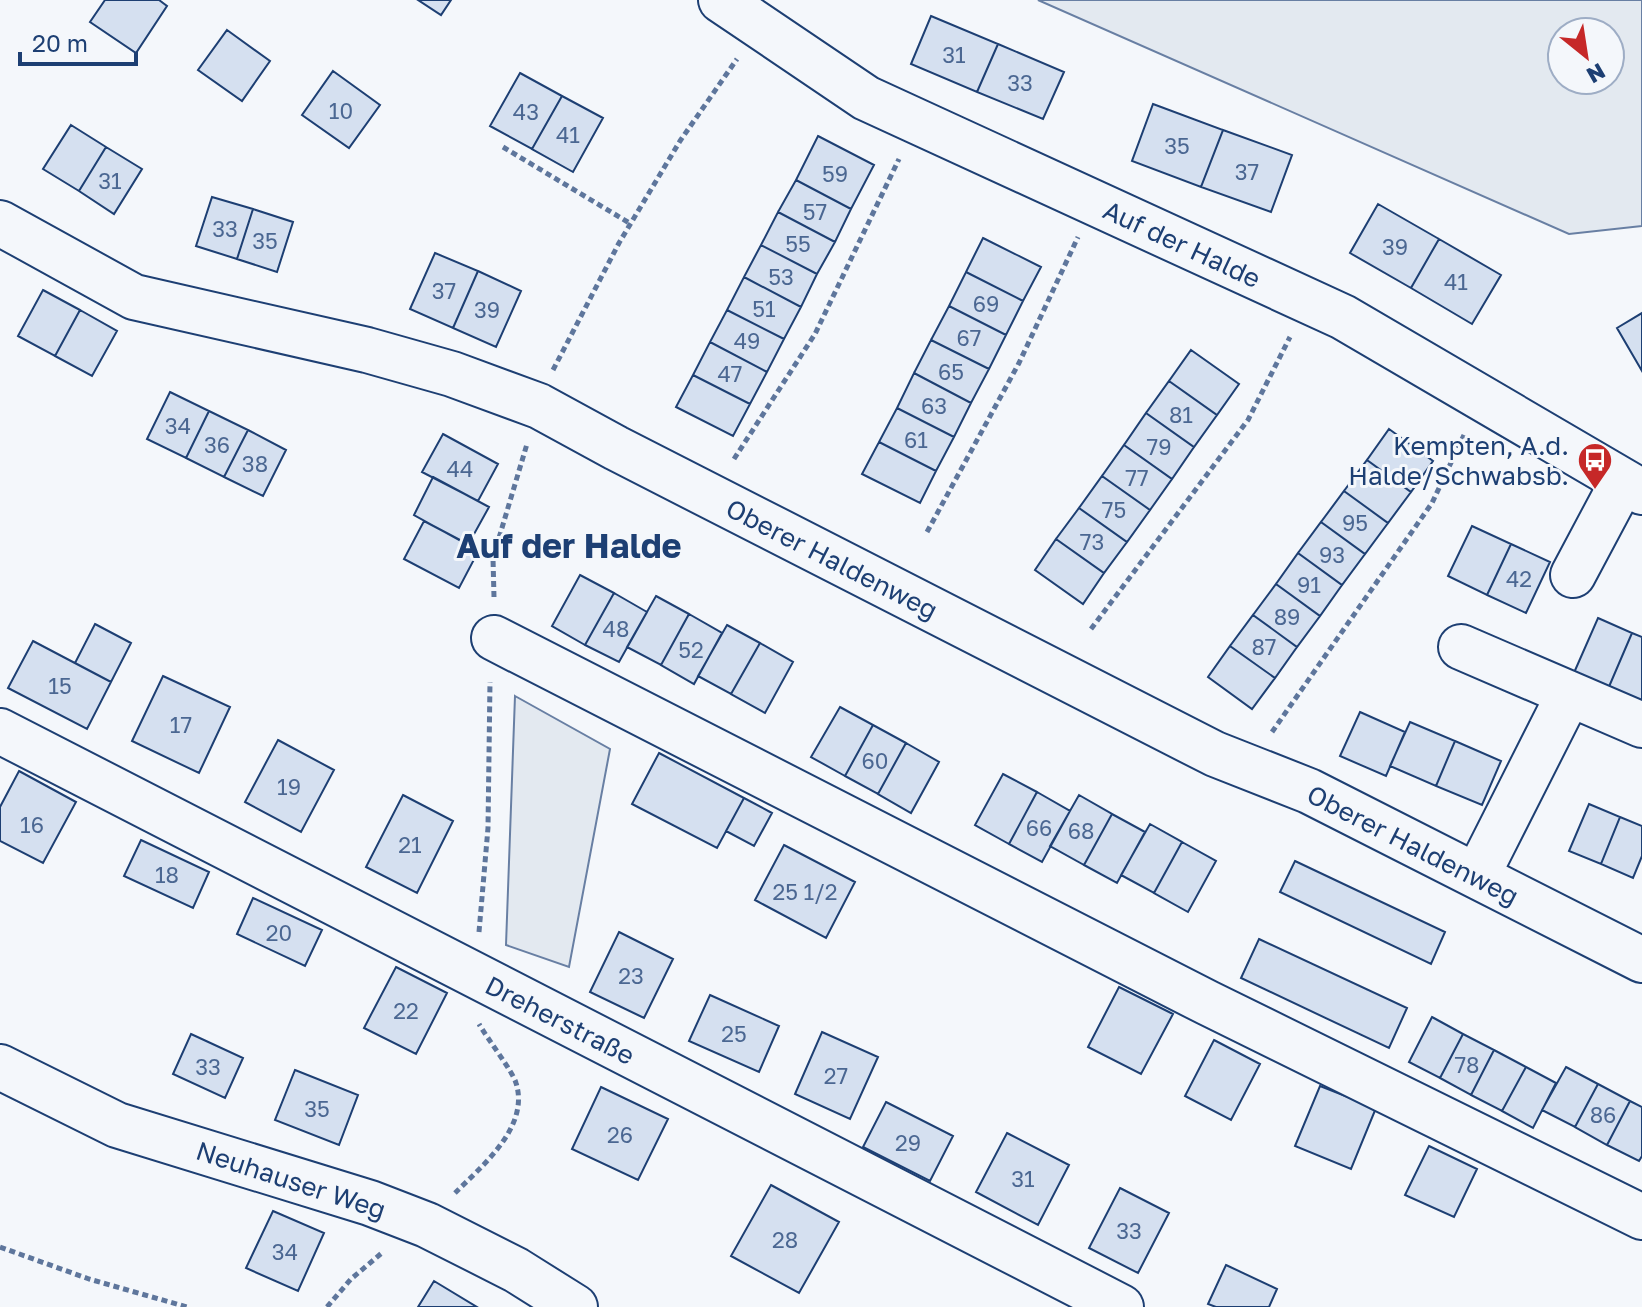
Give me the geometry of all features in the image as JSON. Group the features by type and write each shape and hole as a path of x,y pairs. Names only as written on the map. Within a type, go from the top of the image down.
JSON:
{"street":[{"name":"Auf der Halde","path":"721,0 866,98 1343,317 1633,487"},
{"name":"Oberer Haldenweg","path":"0,223 134,297 367,350 452,374 539,406 1215,754 1309,791 1642,960"},
{"path":"1573,575 1633,487"},
{"path":"494,638 1208,1003 1642,1217"},
{"path":"1461,647 1642,725"},
{"path":"1477,876 1569,694"},
{"name":"Dreherstraße","path":"0,731 1121,1307"},
{"name":"Neuhauser Weg","path":"0,1067 117,1125 370,1203 427,1225 516,1270 575,1307"}],"path":[{"path":"552,373 631,224 680,141 760,27"},
{"path":"734,459 815,334 917,123"},
{"path":"503,147 631,224"},
{"path":"927,532 1019,363 1094,204"},
{"path":"1091,629 1248,420 1307,302"},
{"path":"1249,766 1432,503 1481,398"},
{"path":"327,1307 373,1258 427,1225 448,1199 492,1156 511,1129 518,1105 516,1082 473,1015 476,976"},
{"path":"0,1247 89,1279 187,1307"}],"shaded area":[{"path":"1038,0 1642,0 1642,226 1569,234"},
{"path":"515,696 610,749 569,967 506,945"}],"building":[{"path":"105,0 159,0 167,6 136,53 90,22"},
{"path":"418,0 451,0 441,15"},
{"path":"931,16 998,44 977,92 911,64"},
{"path":"227,30 270,61 242,101 198,70"},
{"path":"998,44 1064,72 1043,119 977,92"},
{"path":"333,71 380,105 349,148 302,115"},
{"path":"520,73 562,96 532,149 490,126"},
{"path":"562,96 603,118 573,172 532,149"},
{"path":"1153,104 1223,130 1201,187 1132,161"},
{"path":"71,125 106,147 79,191 43,169"},
{"path":"1223,130 1292,155 1271,212 1201,187"},
{"path":"818,136 874,165 851,209 796,180"},
{"path":"106,147 142,169 114,214 79,191"},
{"path":"796,180 851,209 835,242 778,212"},
{"path":"212,197 253,209 237,259 196,246"},
{"path":"1378,204 1439,239 1411,288 1350,253"},
{"path":"253,209 293,222 277,272 237,259"},
{"path":"778,212 835,242 817,274 761,245"},
{"path":"983,238 1041,267 1023,301 966,272"},
{"path":"1439,239 1501,275 1472,324 1411,288"},
{"path":"761,245 817,274 801,307 744,277"},
{"path":"435,253 478,271 453,328 410,309"},
{"path":"478,271 521,291 496,347 453,328"},
{"path":"966,272 1023,301 1006,335 949,306"},
{"path":"744,277 801,307 784,339 727,310"},
{"path":"43,290 80,310 55,356 18,336"},
{"path":"949,306 1006,335 989,369 931,340"},
{"path":"80,310 117,331 92,376 55,356"},
{"path":"727,310 784,339 767,372 710,342"},
{"path":"1642,313 1642,371 1617,328"},
{"path":"931,340 989,369 971,403 914,373"},
{"path":"710,342 767,372 750,404 693,375"},
{"path":"1191,350 1239,384 1217,415 1169,381"},
{"path":"914,373 971,403 954,437 897,408"},
{"path":"693,375 750,404 733,436 676,407"},
{"path":"1169,381 1217,415 1194,447 1146,413"},
{"path":"170,392 209,411 186,458 147,439"},
{"path":"897,408 954,437 936,471 879,442"},
{"path":"209,411 248,430 224,477 186,458"},
{"path":"1146,413 1194,447 1172,479 1124,445"},
{"path":"1389,429 1433,461 1411,492 1367,460"},
{"path":"248,430 286,450 263,496 224,477"},
{"path":"443,434 498,464 478,501 422,472"},
{"path":"879,442 936,471 920,503 862,474"},
{"path":"1124,445 1172,479 1150,510 1102,476"},
{"path":"1367,460 1411,492 1388,523 1344,491"},
{"path":"1102,476 1150,510 1127,542 1079,508"},
{"path":"433,477 489,507 468,545 414,515"},
{"path":"1344,491 1388,523 1365,554 1321,522"},
{"path":"1079,508 1127,542 1104,573 1056,539"},
{"path":"424,521 479,550 459,588 404,559"},
{"path":"1321,522 1365,554 1342,585 1298,553"},
{"path":"1472,526 1511,544 1487,595 1448,576"},
{"path":"1056,539 1104,573 1083,604 1035,570"},
{"path":"1511,544 1550,562 1526,613 1487,595"},
{"path":"1298,553 1342,585 1320,616 1276,584"},
{"path":"580,575 614,593 585,645 552,626"},
{"path":"1276,584 1320,616 1297,647 1253,615"},
{"path":"614,593 647,612 619,662 585,645"},
{"path":"656,596 689,614 661,665 627,647"},
{"path":"689,614 722,633 694,684 661,665"},
{"path":"1253,615 1297,647 1275,678 1230,646"},
{"path":"1598,618 1632,633 1608,689 1573,675"},
{"path":"95,624 131,643 111,682 75,663"},
{"path":"727,625 760,643 731,694 698,676"},
{"path":"1632,633 1642,637 1642,704 1608,689"},
{"path":"33,641 111,682 87,729 8,688"},
{"path":"760,643 793,662 765,713 731,694"},
{"path":"1230,646 1275,678 1252,709 1208,677"},
{"path":"163,676 230,707 199,773 132,741"},
{"path":"840,707 873,725 845,776 811,757"},
{"path":"1360,712 1405,732 1386,776 1340,756"},
{"path":"1410,722 1455,741 1436,786 1390,766"},
{"path":"873,725 906,743 878,794 845,776"},
{"path":"278,740 334,770 301,832 245,802"},
{"path":"1455,741 1501,761 1482,805 1436,786"},
{"path":"906,743 939,762 911,813 878,794"},
{"path":"659,753 744,798 717,848 632,804"},
{"path":"19,771 76,802 43,863 0,841 0,807"},
{"path":"1003,774 1037,792 1009,844 975,825"},
{"path":"1037,792 1070,811 1042,862 1009,844"},
{"path":"403,795 453,821 417,893 366,867"},
{"path":"1079,795 1112,814 1084,865 1050,846"},
{"path":"744,798 772,813 754,846 726,831"},
{"path":"1589,804 1620,817 1601,864 1569,851"},
{"path":"1112,814 1145,832 1117,883 1084,865"},
{"path":"1620,817 1642,826 1642,856 1633,878 1601,864"},
{"path":"1150,824 1182,842 1154,893 1121,875"},
{"path":"141,840 209,872 193,908 124,876"},
{"path":"1182,842 1216,861 1188,912 1154,893"},
{"path":"784,845 855,882 826,938 755,900"},
{"path":"1295,861 1445,932 1431,964 1280,892"},
{"path":"253,898 322,930 305,966 237,934"},
{"path":"619,932 673,959 644,1018 590,992"},
{"path":"1259,939 1407,1008 1389,1048 1241,978"},
{"path":"396,967 447,993 416,1054 364,1028"},
{"path":"1119,987 1173,1014 1141,1074 1088,1047"},
{"path":"710,995 779,1026 759,1072 689,1041"},
{"path":"1432,1017 1463,1034 1440,1078 1409,1062"},
{"path":"822,1032 878,1057 850,1119 795,1094"},
{"path":"191,1034 243,1058 225,1098 173,1074"},
{"path":"1463,1034 1494,1050 1471,1095 1440,1078"},
{"path":"1214,1040 1260,1064 1231,1120 1185,1096"},
{"path":"1494,1050 1526,1067 1502,1111 1471,1095"},
{"path":"1526,1067 1556,1083 1533,1128 1502,1111"},
{"path":"1566,1067 1598,1084 1575,1127 1542,1110"},
{"path":"295,1070 358,1095 339,1145 275,1120"},
{"path":"1598,1084 1630,1101 1607,1145 1575,1127"},
{"path":"1320,1086 1376,1108 1351,1169 1295,1146"},
{"path":"601,1087 668,1119 638,1180 572,1149"},
{"path":"1630,1101 1642,1107 1642,1156 1639,1161 1607,1145"},
{"path":"886,1102 953,1136 930,1181 863,1147"},
{"path":"1007,1133 1069,1165 1038,1225 976,1192"},
{"path":"1429,1146 1477,1169 1454,1217 1405,1195"},
{"path":"771,1185 839,1222 799,1293 731,1256"},
{"path":"1120,1188 1169,1213 1138,1273 1089,1248"},
{"path":"273,1211 324,1233 298,1291 246,1268"},
{"path":"1226,1265 1277,1289 1269,1307 1216,1307 1208,1304"},
{"path":"434,1281 477,1307 418,1307"}],"place":[{"name":"Kempten, A.d. Halde/Schwabsb.","path":"1595,491"}],"district":[{"name":"Auf der Halde","path":"569,545"}]}
